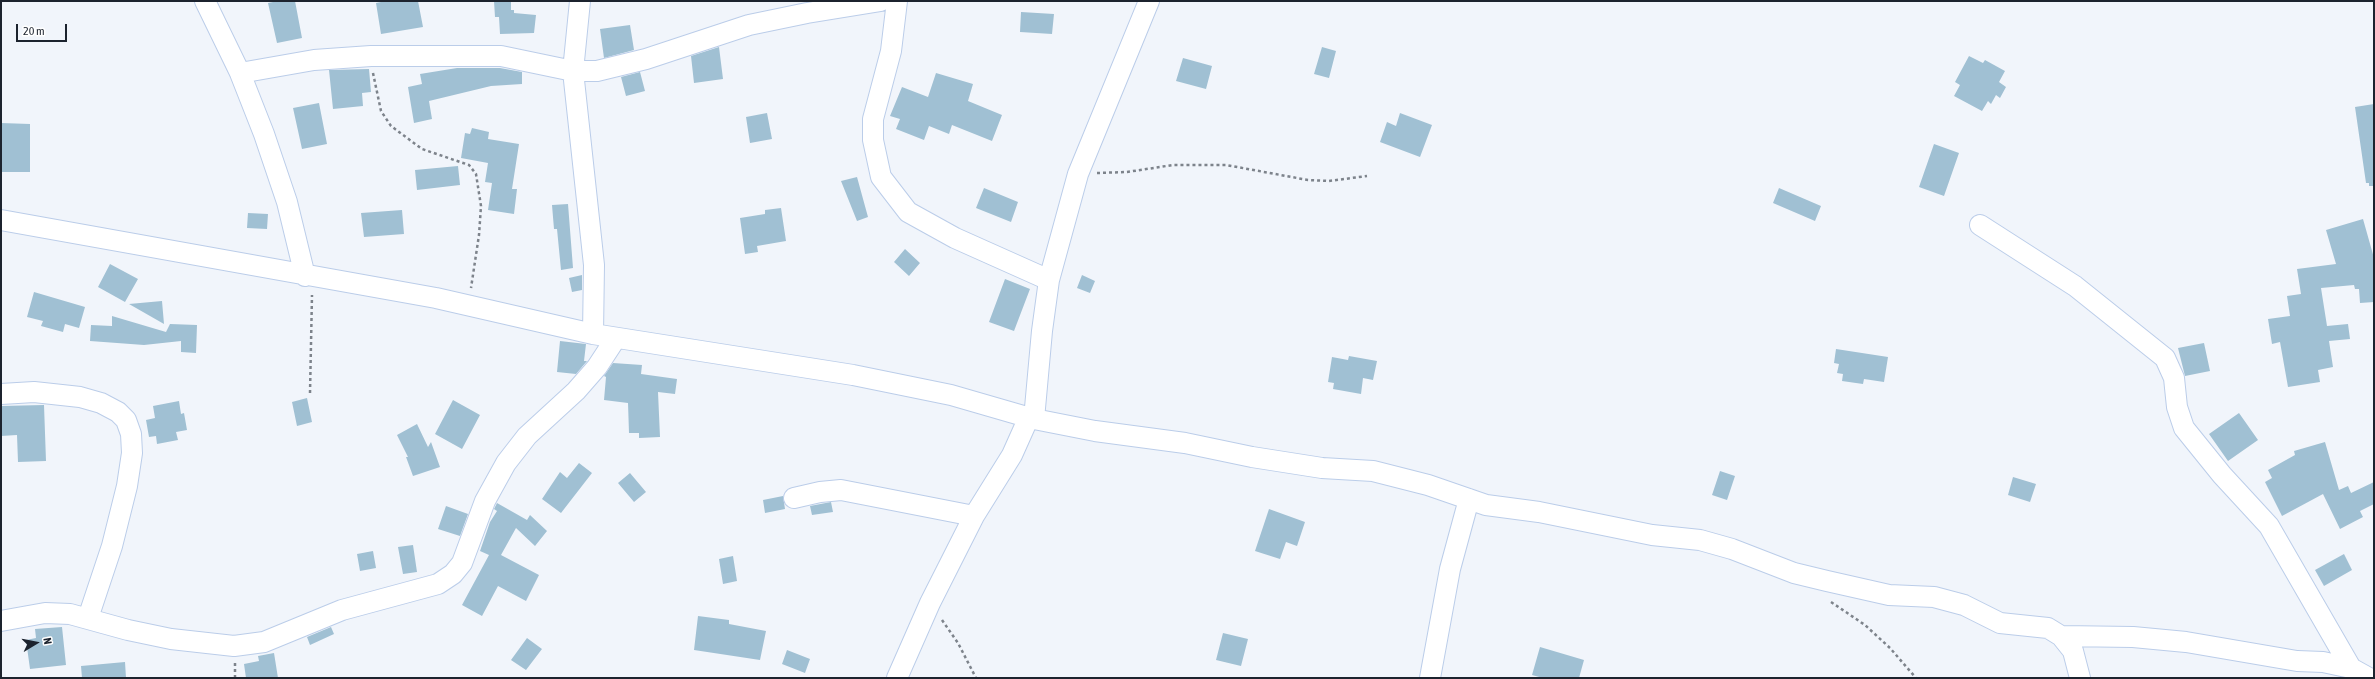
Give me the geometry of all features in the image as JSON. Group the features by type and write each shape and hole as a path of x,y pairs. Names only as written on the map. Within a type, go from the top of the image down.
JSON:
{"street":[{"path":"205,1 240,73 264,134 287,202 309,276"},
{"path":"580,1 573,71 594,265 593,334"},
{"path":"240,73 314,60 371,56 501,56 573,71 597,71 646,59 750,25 881,1"},
{"path":"897,1 891,51 873,119 873,140 881,177 908,212 955,238 1049,280"},
{"path":"897,678 930,602 974,516 1012,455 1032,418 1049,280 1078,174 1149,1"},
{"path":"1,220 436,298 593,334 853,375 951,395 1032,418 1095,431 1185,443 1252,457 1322,468 1373,472 1428,485 1486,505 1539,512 1652,535 1700,540 1732,549 1794,573 1889,595 1934,597 1950,600 1964,605 2000,623 2048,628 2061,636 2073,652 2080,678"},
{"path":"1980,225 2075,286 2165,358 2174,378 2177,407 2184,428 2222,475 2269,526 2351,668"},
{"path":"1,621 45,613 70,614 128,630 171,639 234,646 264,642 342,610 438,584 453,574 462,563 485,501 506,463 527,436 580,386 597,367 616,338"},
{"path":"1,394 34,392 80,396 101,403 118,412 126,420 132,434 132,453 127,486 112,546 88,618"},
{"path":"794,498 820,492 841,490 974,516"},
{"path":"1430,678 1450,569 1469,499"},
{"path":"2061,636 2133,637 2186,642 2351,668 2369,678"}],"path":[{"path":"371,56 381,111 390,126 422,149 468,165 476,174 482,206 473,282 465,305"},
{"path":"1078,174 1127,172 1173,165 1226,165 1308,180 1329,181 1367,176"},
{"path":"309,276 310,393"},
{"path":"1829,601 1865,625 1890,648 1916,678"},
{"path":"930,602 958,643 976,678"}],"building":[{"path":"278,1 295,1 302,38 277,43 268,3"},
{"path":"386,1 418,1 423,27 381,34 376,3"},
{"path":"494,1 511,1 511,10 514,10 514,13 536,15 534,33 500,34 499,17 495,17"},
{"path":"1021,12 1054,14 1052,34 1020,32"},
{"path":"630,25 634,50 604,58 600,29"},
{"path":"719,47 723,79 694,83 691,56"},
{"path":"1322,47 1336,51 1329,78 1314,74"},
{"path":"1969,56 1983,63 1985,60 2005,71 1999,82 2006,87 2000,98 1996,95 1991,104 1988,101 1982,111 1954,96 1960,85 1955,82"},
{"path":"1183,58 1212,66 1206,89 1176,81"},
{"path":"457,68 500,68 522,72 522,84 491,86 429,101 432,119 414,123 408,87 422,84 420,74"},
{"path":"369,69 371,92 362,93 363,106 333,109 329,70"},
{"path":"640,72 645,91 626,96 621,77"},
{"path":"936,73 973,84 968,101 1002,115 992,141 952,125 949,134 929,126 924,140 896,129 900,119 890,116 902,87 928,97"},
{"path":"319,103 327,144 302,149 293,108"},
{"path":"2374,104 2374,186 2369,186 2369,183 2366,183 2355,107"},
{"path":"767,113 772,139 750,143 746,117"},
{"path":"1400,113 1432,125 1420,157 1380,142 1387,122 1396,126"},
{"path":"1,123 30,124 30,172 1,172"},
{"path":"472,128 489,132 488,139 519,144 512,189 517,189 514,214 488,210 492,183 485,182 488,163 461,158 465,133 470,134"},
{"path":"1934,144 1959,153 1944,196 1919,187"},
{"path":"458,166 460,185 417,190 415,170"},
{"path":"857,177 868,217 857,221 841,181"},
{"path":"984,188 1018,202 1011,222 976,208"},
{"path":"1779,188 1821,206 1815,221 1773,203"},
{"path":"568,204 573,268 561,270 557,229 554,229 552,205"},
{"path":"781,208 786,241 757,246 758,252 745,254 740,218 765,214 765,210"},
{"path":"402,210 404,234 364,237 361,213"},
{"path":"248,213 268,214 267,229 247,228"},
{"path":"2363,219 2374,258 2374,302 2360,303 2359,289 2355,289 2354,285 2321,288 2327,326 2348,324 2350,339 2329,341 2333,367 2318,370 2320,382 2288,387 2280,342 2272,344 2268,319 2290,316 2287,296 2301,294 2297,269 2336,264 2326,230"},
{"path":"905,249 920,263 909,276 894,262"},
{"path":"110,264 138,279 125,302 98,287"},
{"path":"582,275 582,290 572,292 569,278"},
{"path":"1082,275 1095,281 1090,293 1077,288"},
{"path":"1005,279 1030,289 1014,331 989,322"},
{"path":"34,292 85,307 79,328 65,324 63,332 41,326 43,321 27,317"},
{"path":"162,301 164,324 129,304"},
{"path":"112,316 166,332 170,324 197,325 196,353 181,352 181,341 144,345 90,341 91,325 112,326"},
{"path":"560,341 586,344 584,361 587,361 576,374 557,372"},
{"path":"2204,343 2210,371 2185,376 2178,348"},
{"path":"1836,349 1888,357 1884,382 1864,379 1863,384 1842,381 1843,374 1837,373 1839,364 1834,363"},
{"path":"1349,356 1377,361 1373,380 1363,378 1361,394 1333,389 1334,383 1328,382 1332,357 1348,360"},
{"path":"613,363 642,365 641,374 677,379 675,394 658,392 660,437 639,438 639,433 629,433 628,403 604,400 606,377 604,376"},
{"path":"307,398 312,422 297,426 292,402"},
{"path":"453,400 480,415 462,449 435,434"},
{"path":"179,401 181,414 184,413 187,430 176,432 178,440 157,444 156,436 149,437 146,420 155,418 153,406"},
{"path":"44,405 46,461 18,462 17,435 1,436 1,406"},
{"path":"2239,413 2258,440 2228,461 2209,434"},
{"path":"417,424 428,447 431,442 440,467 413,476 406,457 408,457 397,435"},
{"path":"2325,442 2339,490 2348,486 2351,493 2374,482 2374,504 2360,511 2363,517 2340,529 2323,494 2282,516 2265,482 2272,478 2268,470 2295,455 2294,451"},
{"path":"579,463 592,473 561,513 542,499 560,472 567,478"},
{"path":"1720,471 1735,476 1727,500 1712,495"},
{"path":"630,473 646,492 634,502 618,483"},
{"path":"2013,477 2036,484 2030,502 2008,495"},
{"path":"783,496 785,509 765,513 763,500"},
{"path":"831,502 833,512 812,515 810,506"},
{"path":"497,503 527,520 530,515 547,531 535,546 516,528 501,555 539,575 526,601 498,586 482,616 462,605 489,555 480,551 490,522 497,511 494,509"},
{"path":"446,506 468,514 460,536 438,529"},
{"path":"1269,509 1305,522 1297,546 1286,542 1280,559 1255,551"},
{"path":"413,545 417,572 403,574 398,547"},
{"path":"373,551 376,568 360,571 357,554"},
{"path":"2344,554 2352,570 2324,586 2315,570"},
{"path":"733,556 737,581 723,584 719,559"},
{"path":"698,616 729,620 729,624 766,631 760,660 694,650"},
{"path":"62,627 66,665 30,669 26,640 36,638 35,629"},
{"path":"331,627 334,634 310,645 307,637"},
{"path":"1223,633 1248,639 1241,666 1216,660"},
{"path":"527,638 542,649 526,670 511,660"},
{"path":"1540,647 1584,660 1579,678 1543,678 1532,675"},
{"path":"787,650 810,659 805,673 782,664"},
{"path":"274,653 278,678 246,678 244,664 259,661 258,656"},
{"path":"125,662 126,678 82,678 81,666"}]}
